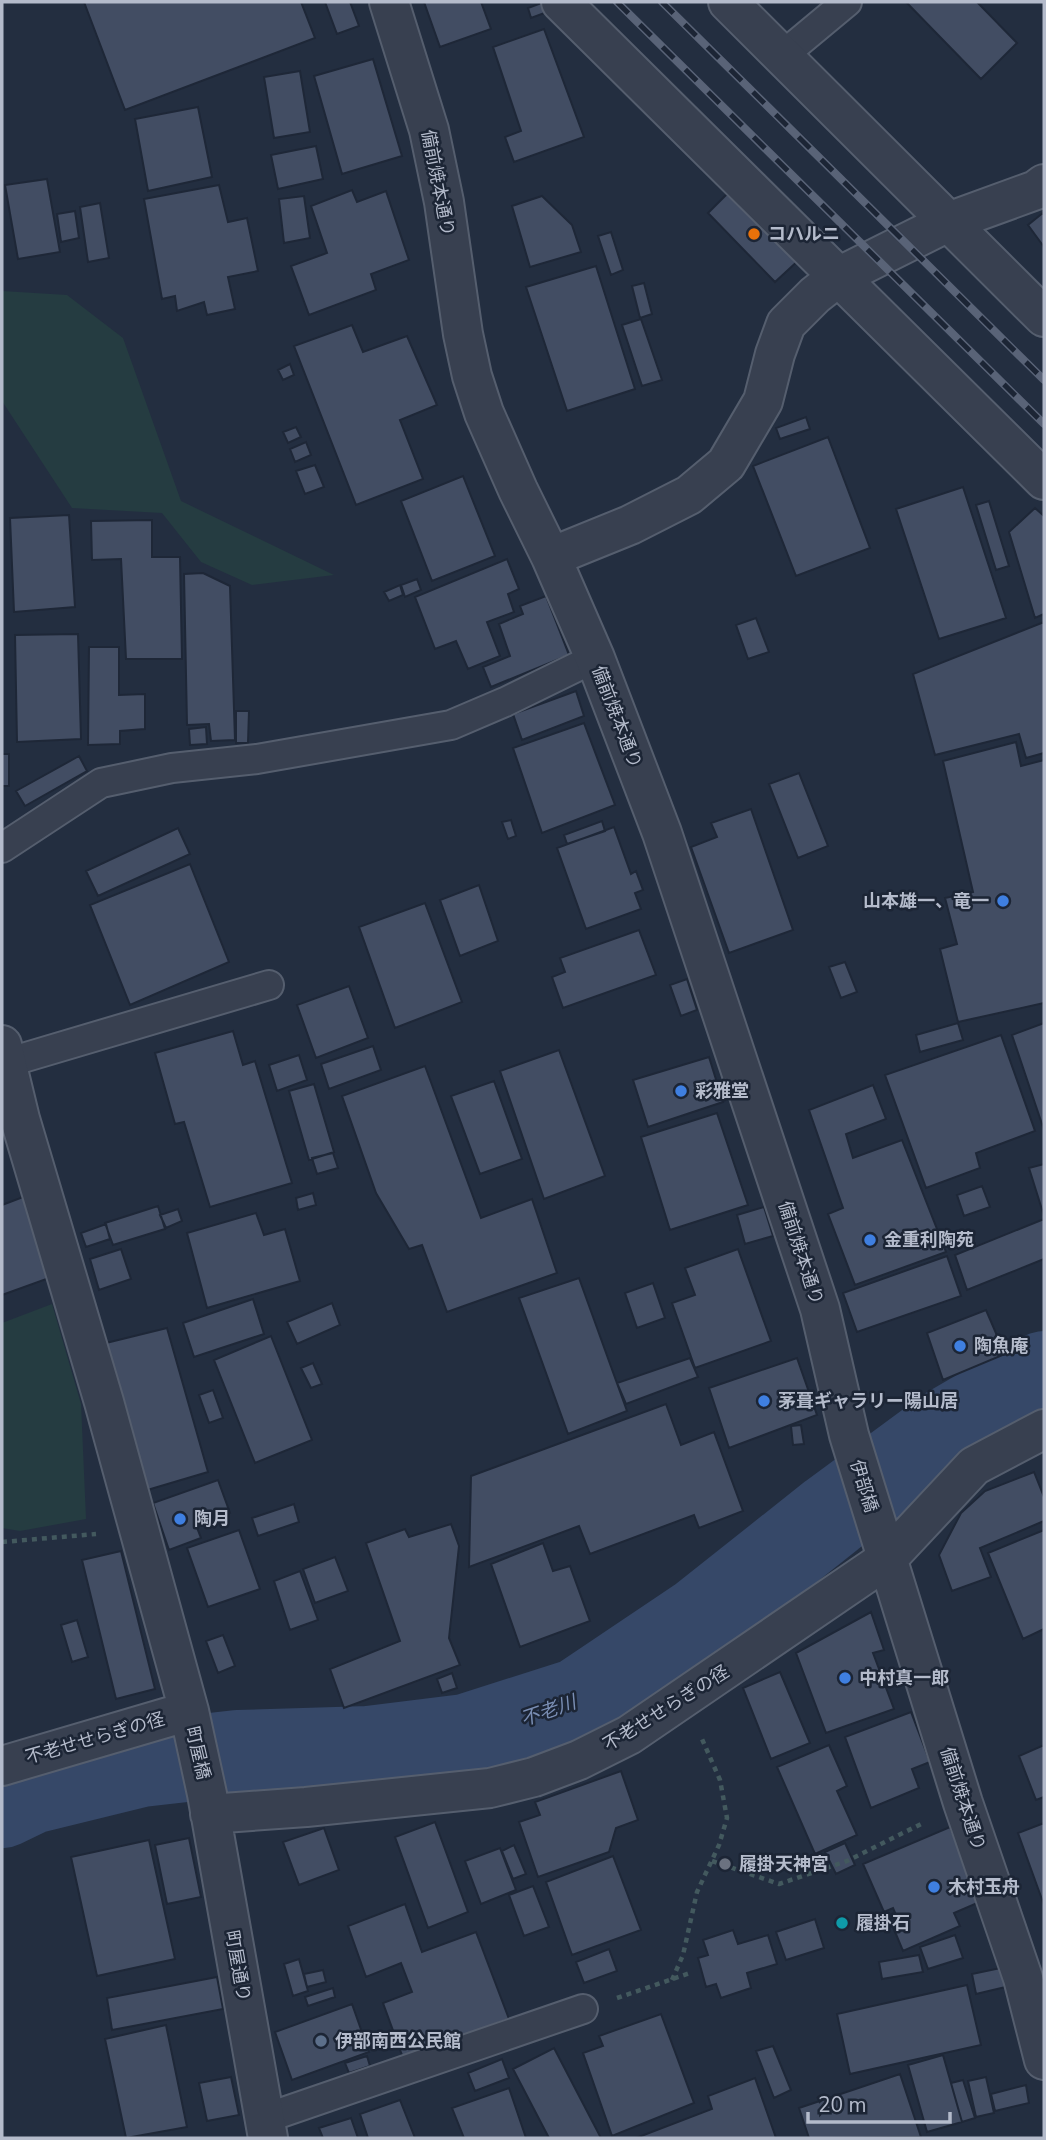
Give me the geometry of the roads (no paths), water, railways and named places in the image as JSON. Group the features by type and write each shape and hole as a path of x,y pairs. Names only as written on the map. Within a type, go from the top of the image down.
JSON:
{"street":[{"name":"備前焼本通り","path":"389,2 429,130 444,201 463,334 472,376 484,413 595,658 662,833 820,1309 849,1435"},
{"path":"561,2 1044,480"},
{"path":"728,2 1044,317"},
{"path":"551,557 630,525 689,495 726,464 764,401 775,354 786,324 838,277 948,222 1036,190 1044,184"},
{"name":"町屋橋","path":"4,1054 20,1119 104,1402 188,1711 209,1804"},
{"name":"不老せせらぎの径","path":"209,1804 306,1807 490,1788 534,1777 579,1760 629,1735 685,1697 883,1548 974,1466 1044,1429"},
{"name":"伊部橋","path":"849,1435 883,1548"},
{"name":"備前焼本通り","path":"883,1548 963,1803 1023,1978 1044,2060"},
{"name":"不老せせらぎの径","path":"2,1766 188,1711"},
{"name":"町屋通り","path":"209,1804 267,2128"}],"lane":[{"path":"782,56 848,2"},
{"path":"2,848 101,783 172,768 257,760 451,724 505,702 595,658"},
{"path":"4,1054 269,985"},
{"path":"267,2128 583,2009"}],"waterway":[{"name":"不老川","path":"2,1805 31,1791 141,1764 238,1753 369,1749 466,1737 579,1701 701,1619 832,1515 946,1431 1044,1374"}],"railway":[{"path":"617,2 1044,424"},
{"path":"662,2 1044,380"}],"place":[{"name":"コハルニ","path":"754,234"},
{"name":"山本雄一、竜一","path":"1003,901"},
{"name":"彩雅堂","path":"681,1091"},
{"name":"金重利陶苑","path":"870,1240"},
{"name":"陶魚庵","path":"960,1346"},
{"name":"茅葺ギャラリー陽山居","path":"764,1401"},
{"name":"陶月","path":"180,1519"},
{"name":"中村真一郎","path":"845,1678"},
{"name":"履掛天神宮","path":"725,1864"},
{"name":"木村玉舟","path":"934,1887"},
{"name":"履掛石","path":"842,1923"},
{"name":"伊部南西公民館","path":"321,2041"}]}
